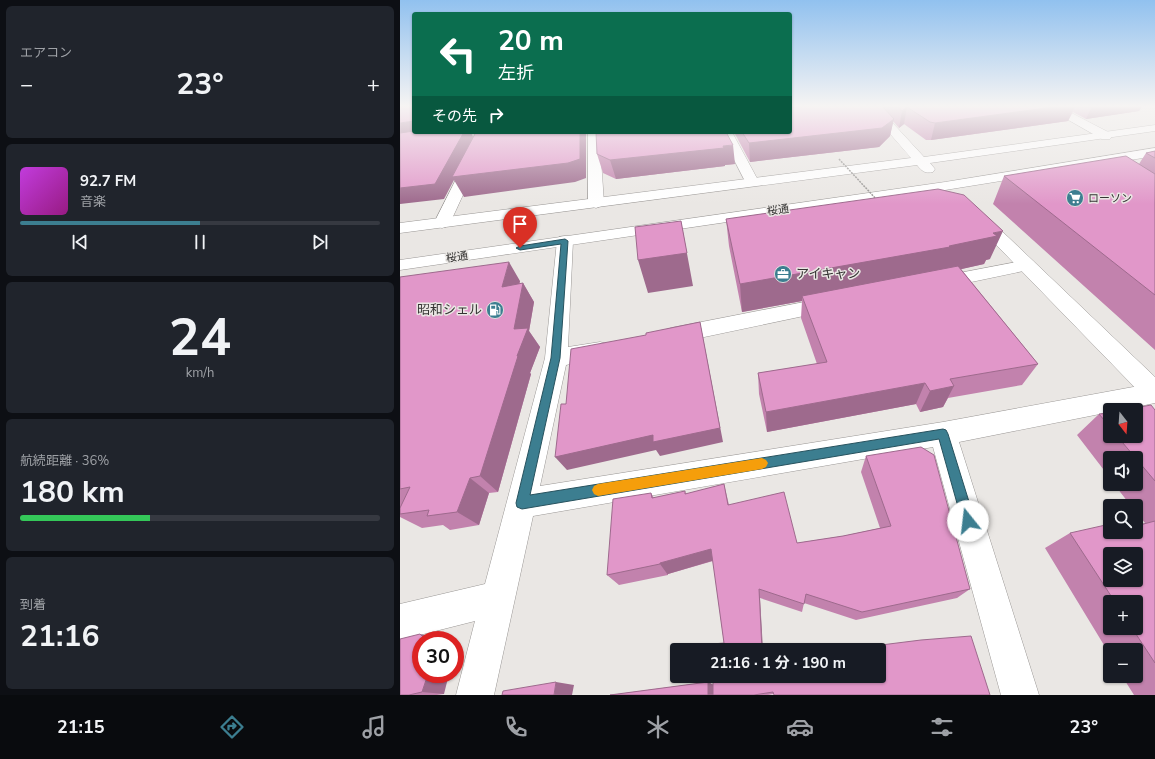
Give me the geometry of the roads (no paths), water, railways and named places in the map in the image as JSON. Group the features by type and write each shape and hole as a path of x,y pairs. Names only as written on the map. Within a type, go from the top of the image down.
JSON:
{"street":[{"path":"442,223 486,138"},
{"path":"594,138 596,202"},
{"path":"729,138 752,182"},
{"path":"900,138 945,186 1027,265 1155,393"},
{"path":"400,228 1087,138"},
{"name":"桜通","path":"400,265 945,186 1155,152"},
{"path":"1090,162 1106,173"},
{"path":"475,695 556,358 565,241"},
{"path":"919,287 1027,265"},
{"path":"656,338 850,300"},
{"path":"556,358 618,346"},
{"path":"522,503 943,434 1155,393"},
{"path":"943,434 1020,695"},
{"path":"400,622 499,598"}],"place":[{"name":"ローソン","path":"1075,198"},
{"name":"アイキャン","path":"783,274"},
{"name":"昭和シェル","path":"495,310"}]}
